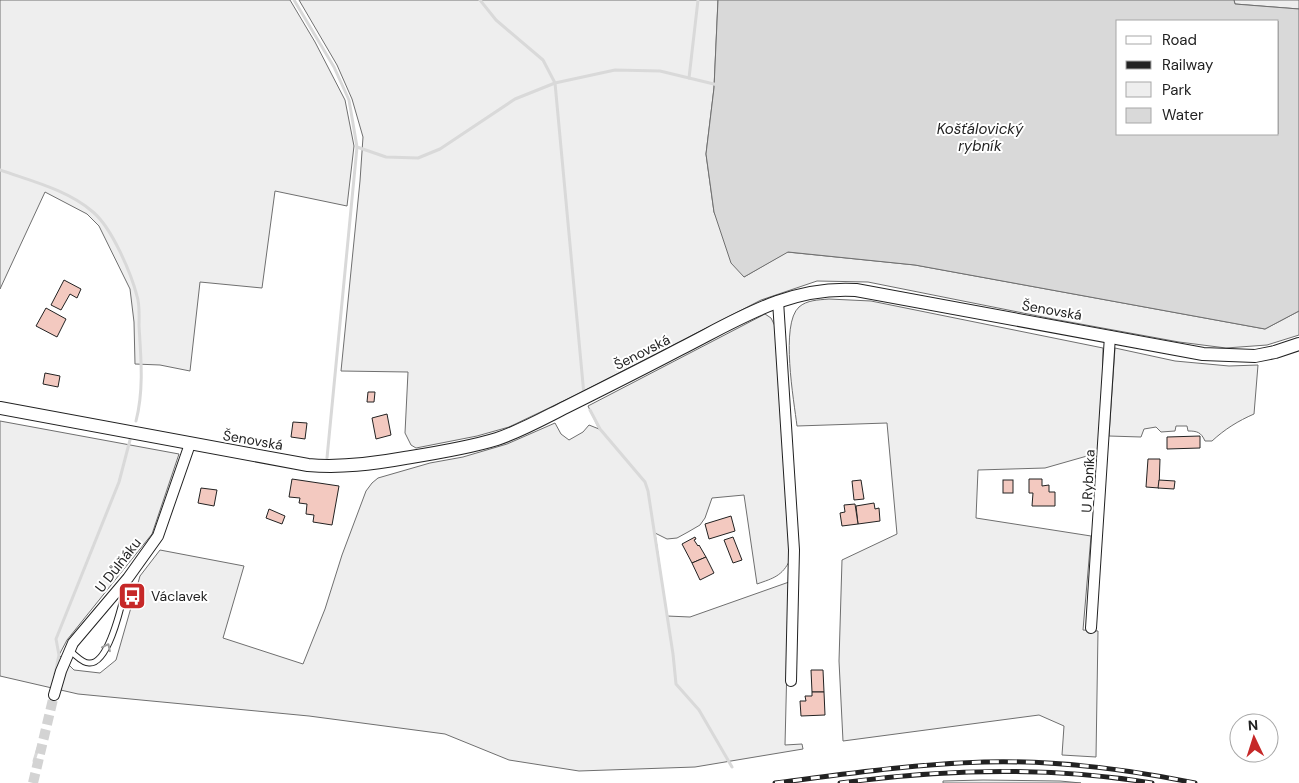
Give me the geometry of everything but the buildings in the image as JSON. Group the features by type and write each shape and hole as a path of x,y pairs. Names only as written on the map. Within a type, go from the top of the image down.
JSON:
{"street":[{"name":"Šenovská","path":"0,408 308,465 331,467 361,466 460,448 498,438 530,425 745,315 778,301 813,291 837,289 856,290 1203,354 1255,356 1299,344"},
{"path":"778,301 794,550 791,681"},
{"name":"U Rybníka","path":"1091,628 1110,336"},
{"name":"U Důlňáku","path":"54,695 61,671 78,634 128,578 158,536 190,444"}],"lane":[{"path":"70,650 88,663 98,660 103,654 109,646 128,578"}],"green space":[{"path":"0,0 290,0 315,42 345,100 354,146 347,206 275,191 262,288 200,282 190,371 160,365 135,364 134,322 130,289 99,226 87,214 45,192 0,289"},
{"path":"299,0 718,0 714,88 706,154 714,212 744,277 787,252 915,265 1265,329 1299,311 1299,335 1267,345 1226,348 1179,342 1053,319 868,282 817,281 761,300 574,396 509,427 477,436 416,448 411,445 405,433 408,372 341,371 363,137 352,99 337,65"},
{"path":"1234,0 1299,0 1299,9 1235,4"},
{"path":"829,299 871,301 1103,348 1101,452 1045,468 978,470 976,518 1091,536 1083,630 1098,631 1096,757 1062,755 1064,726 1039,715 843,741 839,661 842,560 897,534 887,423 797,426 791,382 789,346 793,316 799,307 806,303"},
{"path":"765,314 771,318 775,326 790,560 784,570 777,576 757,584 744,495 712,498 705,518 700,525 677,538 667,539 655,533 667,616 690,617 789,582 785,745 802,744 803,749 695,767 579,771 509,760 445,734 309,716 78,694 0,676 0,421 179,454 152,534 67,640 59,655 74,670 100,673 116,660 140,576 160,550 244,566 223,638 303,664 325,609 342,555 366,491 378,478 507,444 555,423 561,434 569,440 583,432 589,425 599,429 588,406"},
{"path":"1115,348 1175,361 1229,366 1258,365 1254,414 1232,426 1212,441 1205,441 1198,433 1188,431 1187,426 1176,426 1175,431 1161,432 1156,427 1144,429 1141,437 1109,436"},
{"path":"983,780 1081,783 943,783 943,781"}],"water":[{"name":"Košťálovický rybník","path":"718,0 1234,0 1235,4 1299,9 1299,311 1265,329 915,265 788,252 744,277 731,263 714,212 706,154 714,88"}],"waterway":[{"path":"294,0 334,67 349,100 357,147 386,157 418,158 440,149 515,99 555,83 615,70 660,71 718,85"},
{"path":"480,0 496,20 543,60 555,83 584,395"},
{"path":"689,78 698,0"},
{"path":"327,458 357,147"},
{"path":"0,170 49,187 83,204 100,219 120,251 139,303 141,386 136,421"},
{"path":"590,410 600,429 645,482 648,491 676,684 699,710 732,767"},
{"path":"55,674 59,655 56,639 119,482 130,440"},
{"name":"U Důlňáku","path":"34,761 38,748"}],"tunnel":[{"path":"33,783 54,695"}],"railway":[{"path":"775,783 906,767 984,762 1037,762 1090,766 1195,783"},
{"path":"840,783 879,778 996,771 1074,774 1152,783"}],"place":[{"name":"Václavek","path":"132,596"}]}
